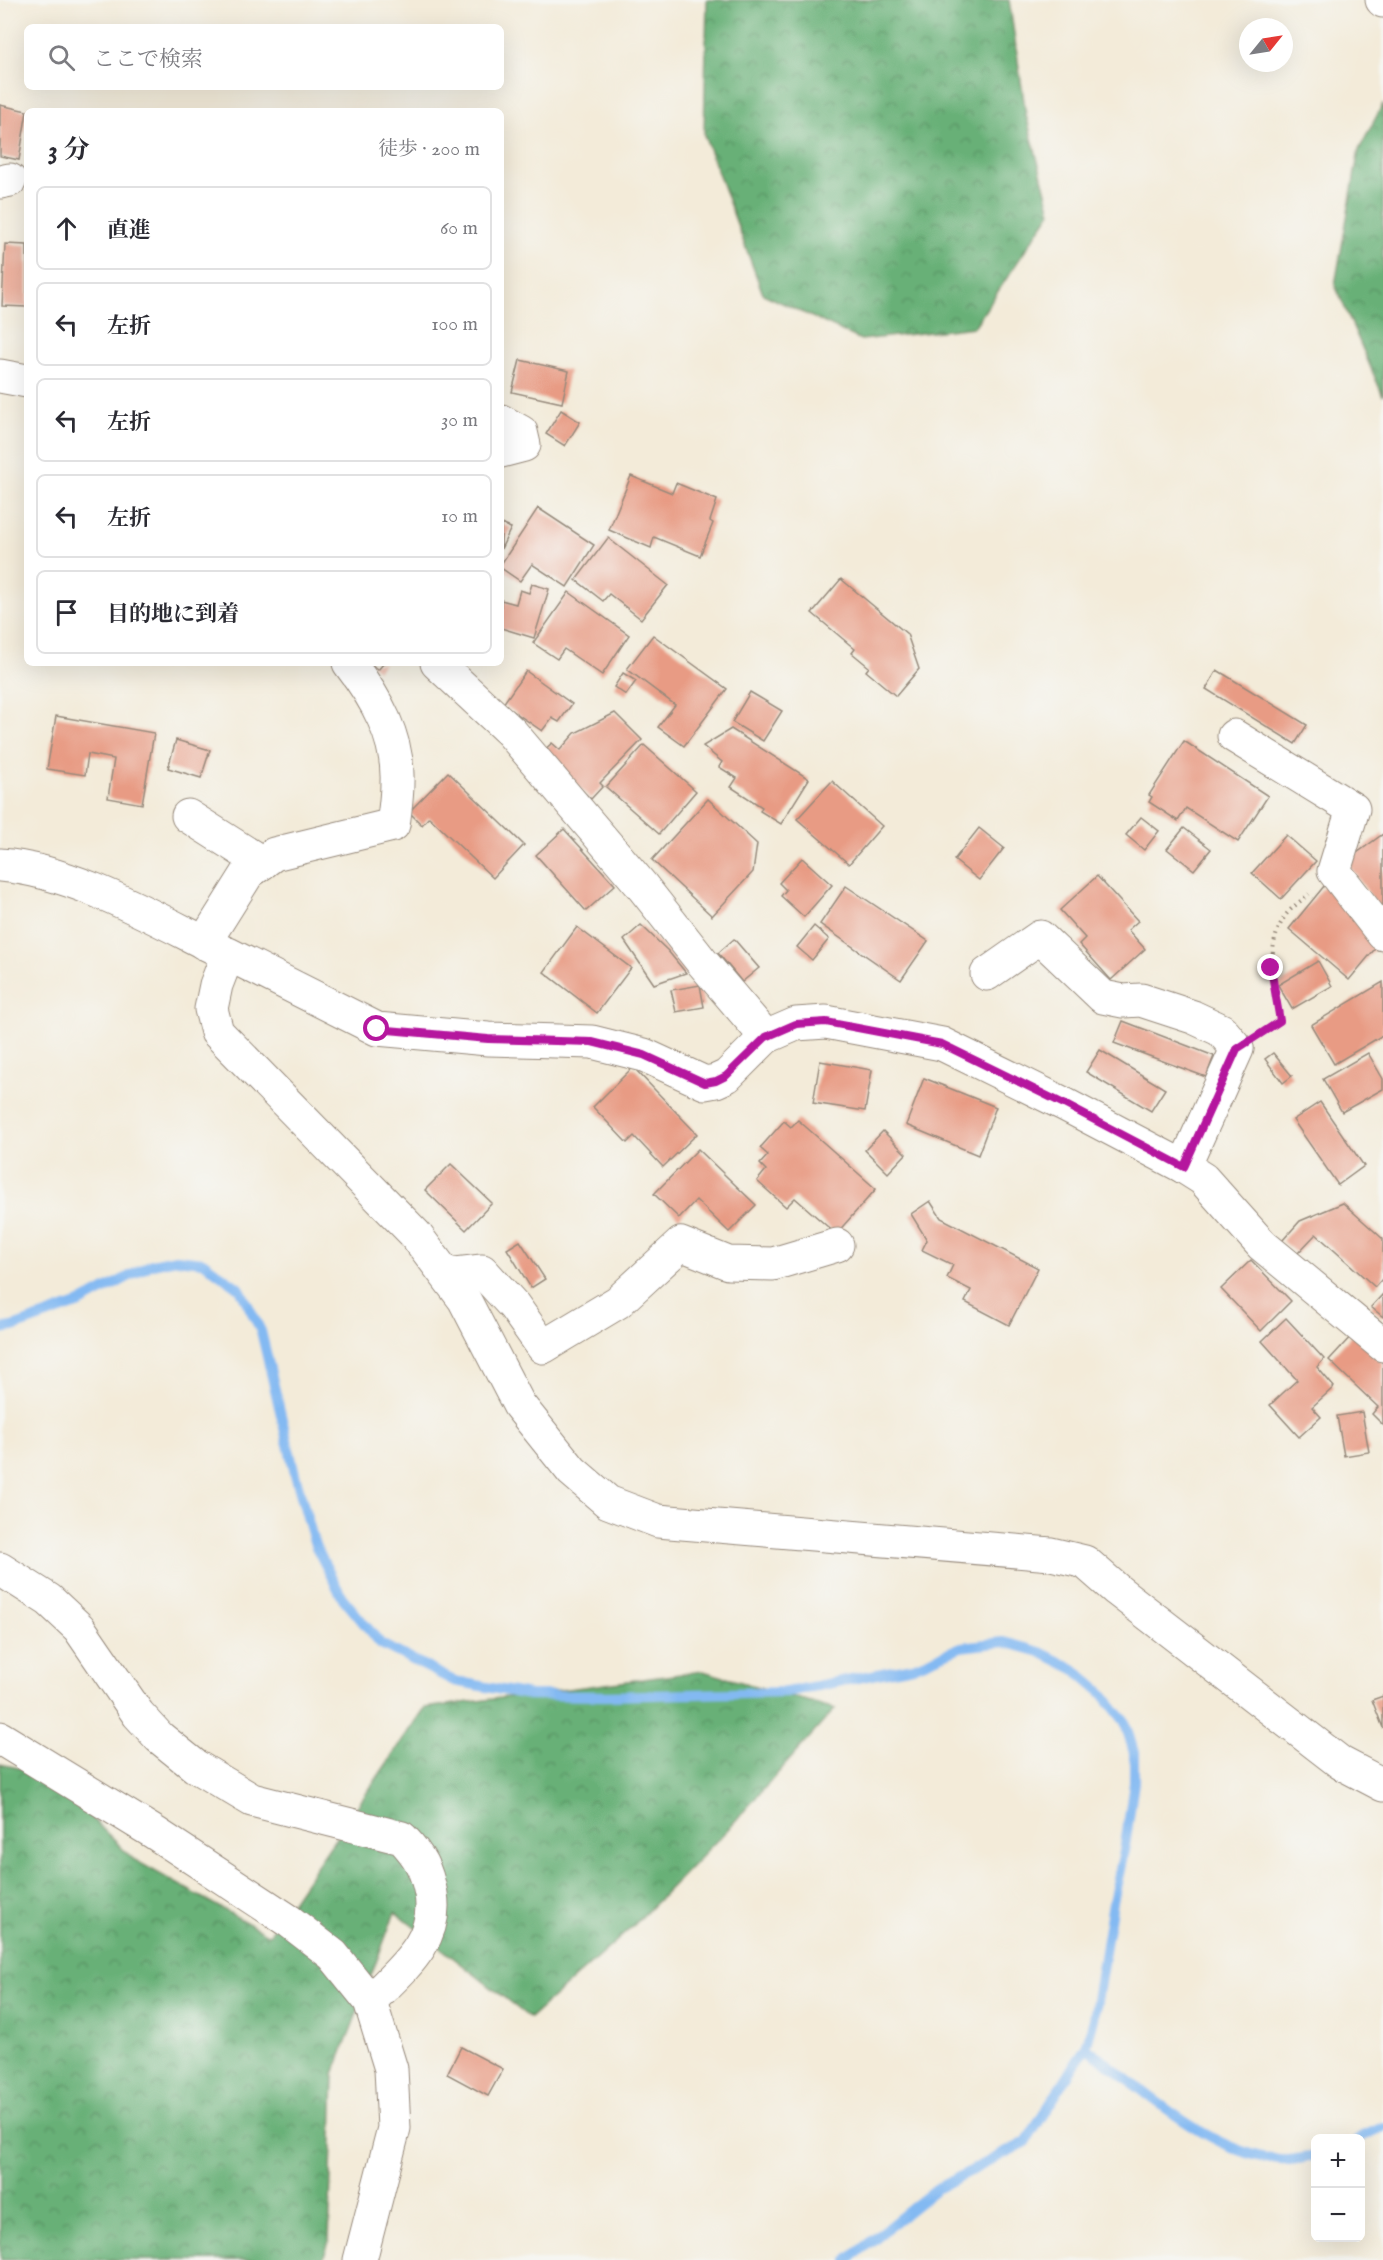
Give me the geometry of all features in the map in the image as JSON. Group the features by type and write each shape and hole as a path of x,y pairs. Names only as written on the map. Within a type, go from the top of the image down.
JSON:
{"street":[{"path":"0,376 24,380"},
{"path":"504,422 521,432 524,445 504,450"},
{"path":"352,666 369,688 391,733 398,781 393,825 274,854 248,873 216,949 216,985 211,1009 217,1032 415,1234 464,1299 519,1405 572,1471 608,1502 658,1521 1051,1554 1085,1562 1117,1590 1341,1763 1383,1785"},
{"path":"440,666 511,732 766,1037"},
{"path":"1234,736 1353,809 1334,871 1383,934"},
{"path":"188,816 262,864"},
{"path":"0,865 79,883 377,1029 488,1039 592,1042 644,1055 705,1083 726,1076 766,1037 796,1024 826,1022 942,1044 1064,1104 1203,1179 1262,1245 1383,1345"},
{"path":"987,974 1040,937 1103,997 1123,1001 1141,1000 1193,1017 1221,1030 1237,1049 1184,1167"},
{"path":"447,1275 482,1271 514,1306 543,1347 618,1302 681,1244 728,1263 773,1264 837,1245"},
{"path":"0,1569 49,1600 78,1628 138,1714 159,1737 195,1766 252,1800 402,1838 419,1857 428,1877 433,1908 429,1932 416,1953 370,2001"},
{"path":"0,1737 289,1921 333,1955 370,2001 391,2069 394,2128 360,2260"}],"path":[{"path":"1237,1049 1280,1021 1271,968 1275,941 1286,915 1334,871"}],"green space":[{"path":"707,0 1009,0 1026,115 1051,212 974,327 861,340 763,294 704,135"},
{"path":"1383,104 1383,396 1335,285 1359,150"},
{"path":"703,1671 835,1709 728,1829 631,1928 530,2018 395,1912 334,2074 329,2241 323,2260 0,2260 0,1764 47,1774 133,1859 269,1935 425,1708"}],"building":[{"path":"0,105 24,110 24,129 19,160 0,156"},
{"path":"5,244 24,245 24,307 2,306"},
{"path":"520,360 569,371 562,403 512,392"},
{"path":"561,410 580,422 565,446 546,434"},
{"path":"631,476 672,493 676,483 717,500 710,521 713,523 700,556 654,537 651,548 609,530"},
{"path":"538,508 594,545 567,587 532,564 520,581 504,570 504,559"},
{"path":"504,525 511,528 504,543"},
{"path":"608,538 668,585 641,619 609,594 603,601 576,580"},
{"path":"841,579 907,634 919,669 896,696 866,671 869,667 852,653 855,649 812,613"},
{"path":"532,584 549,589 534,638 504,629 504,601 516,604 520,590 529,593"},
{"path":"569,592 629,635 602,675 564,649 557,659 533,643"},
{"path":"653,635 727,689 684,746 658,727 675,705 627,669"},
{"path":"1217,670 1307,725 1295,744 1206,689"},
{"path":"526,671 572,704 559,722 552,718 542,731 503,704"},
{"path":"623,673 636,681 626,695 614,687"},
{"path":"750,692 782,711 763,741 732,722"},
{"path":"615,713 642,740 600,783 603,786 591,799 542,752 552,743 560,750 575,733"},
{"path":"56,716 154,733 142,804 108,798 114,759 88,754 85,775 47,769"},
{"path":"731,729 809,779 781,824 760,811 762,807 731,787 737,778 719,767 722,762 703,746"},
{"path":"176,740 210,750 201,778 168,768"},
{"path":"1184,741 1268,796 1238,842 1186,808 1178,821 1149,802 1152,797 1149,795"},
{"path":"644,745 696,791 659,834 606,787"},
{"path":"448,772 524,845 493,878 429,817 422,825 409,812"},
{"path":"832,781 882,826 849,864 797,819"},
{"path":"708,799 757,844 753,872 712,916 652,860"},
{"path":"1141,817 1159,831 1144,850 1126,835"},
{"path":"979,828 1004,848 979,880 954,860"},
{"path":"1184,828 1211,849 1194,870 1167,849"},
{"path":"564,829 615,885 586,911 536,855"},
{"path":"1383,834 1383,914 1346,861"},
{"path":"1286,835 1316,861 1281,899 1252,873"},
{"path":"802,858 832,885 804,917 781,896 786,890 779,883"},
{"path":"1097,876 1138,921 1128,930 1145,949 1111,980 1079,944 1085,938 1060,910"},
{"path":"1325,885 1379,944 1349,980 1289,929"},
{"path":"846,886 928,941 901,980 820,924"},
{"path":"641,925 668,951 686,973 654,984 624,940"},
{"path":"814,926 829,939 812,960 797,947"},
{"path":"577,927 631,968 597,1013 544,972"},
{"path":"734,939 759,968 742,982 718,953"},
{"path":"1318,961 1332,986 1292,1009 1278,985"},
{"path":"1383,982 1383,1035 1334,1064 1311,1025"},
{"path":"700,985 704,1007 676,1012 671,990"},
{"path":"1123,1021 1214,1056 1206,1077 1114,1043"},
{"path":"1100,1050 1165,1089 1151,1111 1086,1072"},
{"path":"1273,1053 1292,1076 1283,1083 1265,1059"},
{"path":"1368,1053 1383,1079 1383,1089 1342,1112 1323,1079"},
{"path":"820,1061 872,1070 865,1111 813,1103"},
{"path":"633,1067 697,1134 663,1167 634,1136 627,1143 593,1107"},
{"path":"924,1078 996,1107 978,1155 906,1125"},
{"path":"1320,1102 1364,1166 1338,1185 1293,1120"},
{"path":"798,1120 876,1189 836,1234 795,1198 786,1207 757,1181 766,1170 760,1164 768,1155 760,1148 784,1121 791,1127"},
{"path":"883,1131 906,1154 888,1173 865,1150"},
{"path":"698,1149 756,1205 729,1232 696,1200 679,1218 654,1194"},
{"path":"451,1164 492,1203 466,1230 425,1190"},
{"path":"930,1201 941,1218 1038,1268 1009,1325 965,1302 971,1290 947,1278 953,1265 922,1250 927,1240 911,1214"},
{"path":"1343,1203 1383,1239 1383,1278 1375,1287 1316,1234 1297,1254 1282,1241 1300,1221"},
{"path":"520,1241 545,1279 531,1288 507,1249"},
{"path":"1251,1260 1291,1301 1261,1331 1221,1289"},
{"path":"1383,1294 1383,1317 1371,1307"},
{"path":"1286,1318 1324,1359 1317,1367 1334,1387 1312,1407 1321,1417 1299,1437 1270,1405 1297,1380 1262,1341"},
{"path":"1353,1334 1383,1363 1383,1425 1372,1414 1378,1407 1329,1360"},
{"path":"1362,1412 1369,1452 1344,1456 1337,1416"},
{"path":"1383,1696 1383,1728 1372,1700"},
{"path":"461,2047 503,2069 488,2096 447,2074"}],"waterway":[{"path":"0,1329 13,1327 80,1303 152,1264 176,1259 203,1262 240,1289 261,1331 296,1478 315,1545 342,1597 381,1644 454,1681 529,1695 605,1696 786,1692 913,1667 961,1647 1004,1642 1040,1652 1074,1669 1102,1693 1125,1722 1134,1753 1134,1782 1094,2019 1086,2047 1026,2142 936,2189 848,2260"},
{"path":"1086,2047 1152,2099 1202,2132 1228,2145 1253,2155 1279,2160 1311,2157"},
{"path":"1365,2135 1383,2127"}],"route":[{"path":"377,1029 488,1039 592,1042 644,1055 705,1083 726,1076 766,1037 796,1024 826,1022 942,1044 1184,1167 1237,1049 1280,1021 1271,968"}]}
